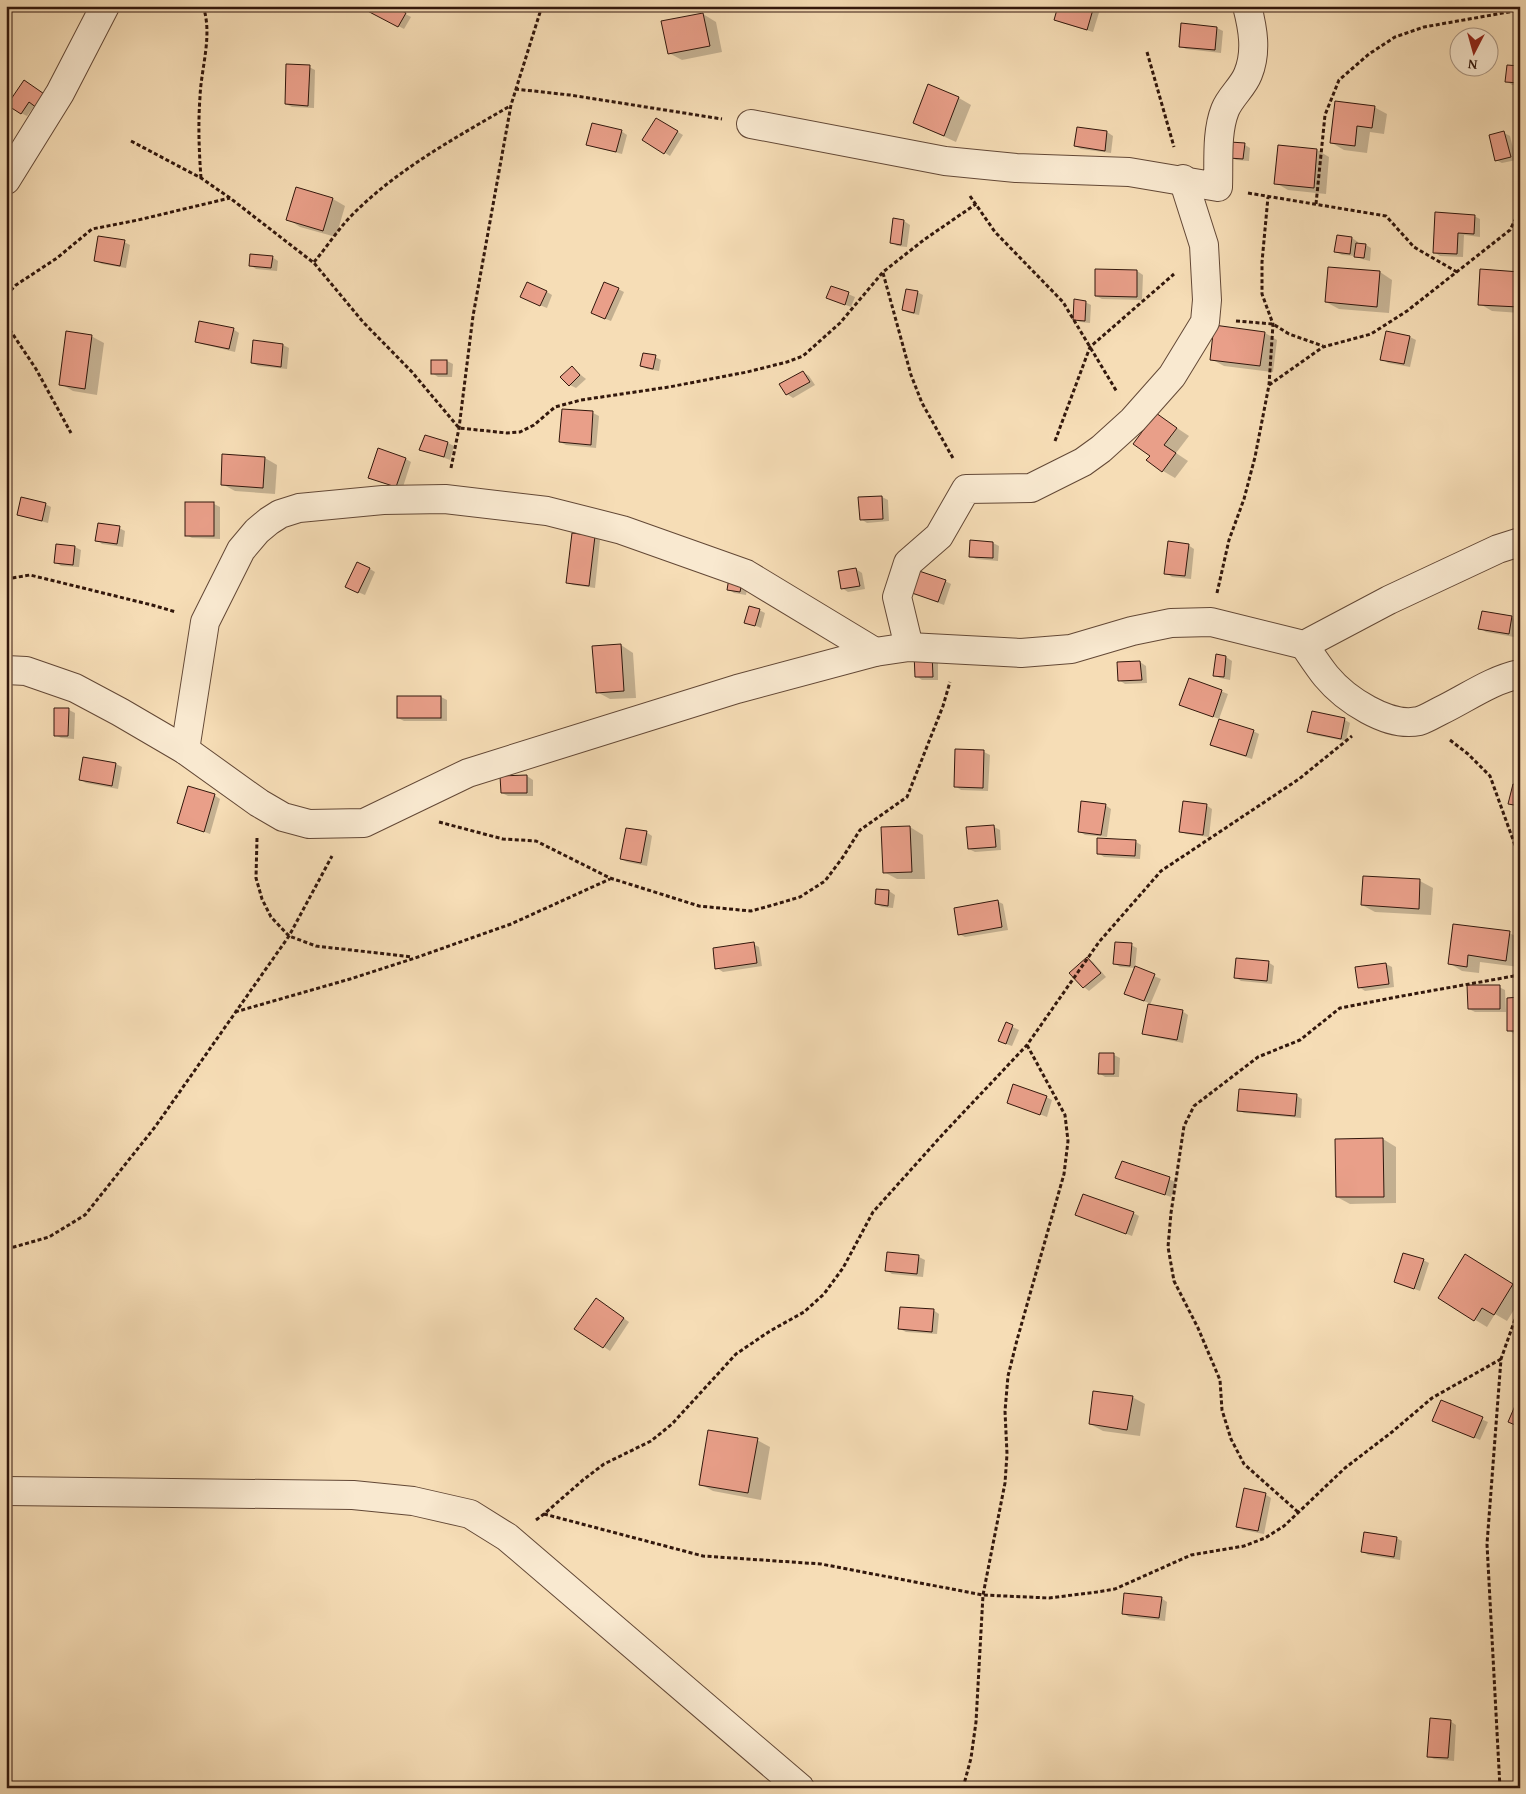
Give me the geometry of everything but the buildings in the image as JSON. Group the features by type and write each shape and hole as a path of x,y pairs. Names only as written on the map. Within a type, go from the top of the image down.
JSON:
{"street":[{"path":"6,180 60,93 104,6"},
{"path":"751,124 945,161 1016,168 1129,172 1218,186 1221,131 1225,109 1248,75 1254,48 1253,28 1247,6"},
{"path":"909,647 897,597 908,563 939,536 966,489 1031,488 1084,462 1133,420 1172,376 1205,322 1207,300 1204,245 1183,179"},
{"path":"185,750 204,622 241,550 257,531 280,514 299,508 384,500 445,499 547,511 622,530 746,574 874,652"},
{"path":"1304,645 1389,600 1498,549 1520,542"},
{"path":"6,670 26,671 75,688 185,750 259,803 282,816 309,824 364,823 468,773 737,689 874,652 909,647 1021,653 1071,649 1132,631 1171,623 1211,622 1304,645 1327,677 1346,694 1378,716 1406,722 1420,721 1492,682 1520,674"},
{"path":"6,1492 363,1496 413,1500 470,1514 507,1537 800,1788"}],"path":[{"path":"200,178 198,127 206,41 203,6"},
{"path":"445,499 459,428 473,316 511,105 542,6"},
{"path":"1316,204 1325,115 1339,80 1369,54 1395,37 1424,27 1520,10"},
{"path":"1147,52 1183,179"},
{"path":"515,89 674,110 751,124"},
{"path":"314,263 351,215 382,188 424,157 511,105"},
{"path":"131,141 200,178 230,198 314,263 364,322 412,372 459,428 507,433 520,432 534,425 555,407 581,400 668,387 787,362 803,356 840,323 883,272 925,239 976,204"},
{"path":"945,161 995,232 1063,302 1133,420"},
{"path":"1218,186 1268,197 1386,216 1414,247 1457,272"},
{"path":"1211,622 1229,540 1244,499 1255,456 1269,385 1273,324 1262,294 1262,262 1268,197"},
{"path":"6,295 16,285 57,258 92,229 230,198"},
{"path":"1269,385 1323,346 1371,334 1407,311 1510,230 1520,210"},
{"path":"1052,446 1090,347 1177,272 1204,245"},
{"path":"883,272 910,375 922,403 950,451 966,489"},
{"path":"1200,330 1209,321 1218,319 1273,324 1289,334 1323,346"},
{"path":"6,324 36,369 71,433"},
{"path":"6,579 30,575 152,605 204,622"},
{"path":"395,808 454,827 503,838 536,842 610,878 699,906 751,911 800,897 825,881 860,830 907,797 943,706 961,649"},
{"path":"507,1537 544,1514 604,1464 651,1441 672,1424 736,1354 770,1330 804,1312 824,1294 843,1268 873,1212 1027,1045 1099,942 1161,871 1299,779 1378,716"},
{"path":"1420,721 1468,754 1490,776 1516,848 1520,873"},
{"path":"259,803 256,878 262,899 271,917 289,936 316,946 415,958"},
{"path":"6,1247 49,1237 85,1215 155,1127 289,936 334,852 364,823"},
{"path":"234,1012 350,979 511,924 610,878"},
{"path":"1298,1512 1244,1464 1231,1439 1222,1410 1220,1380 1198,1328 1174,1281 1168,1247 1184,1126 1194,1106 1258,1057 1300,1040 1340,1008 1514,976 1520,972"},
{"path":"1514,976 1520,979"},
{"path":"963,1788 971,1758 976,1722 983,1595 1005,1483 1005,1411 1008,1376 1064,1174 1068,1141 1066,1115 1027,1045"},
{"path":"1500,1788 1487,1544 1501,1359 1520,1305"},
{"path":"544,1514 703,1556 821,1564 983,1595 1049,1598 1097,1592 1115,1589 1191,1555 1244,1546 1264,1538 1284,1526 1345,1468 1432,1398 1501,1359"}]}
